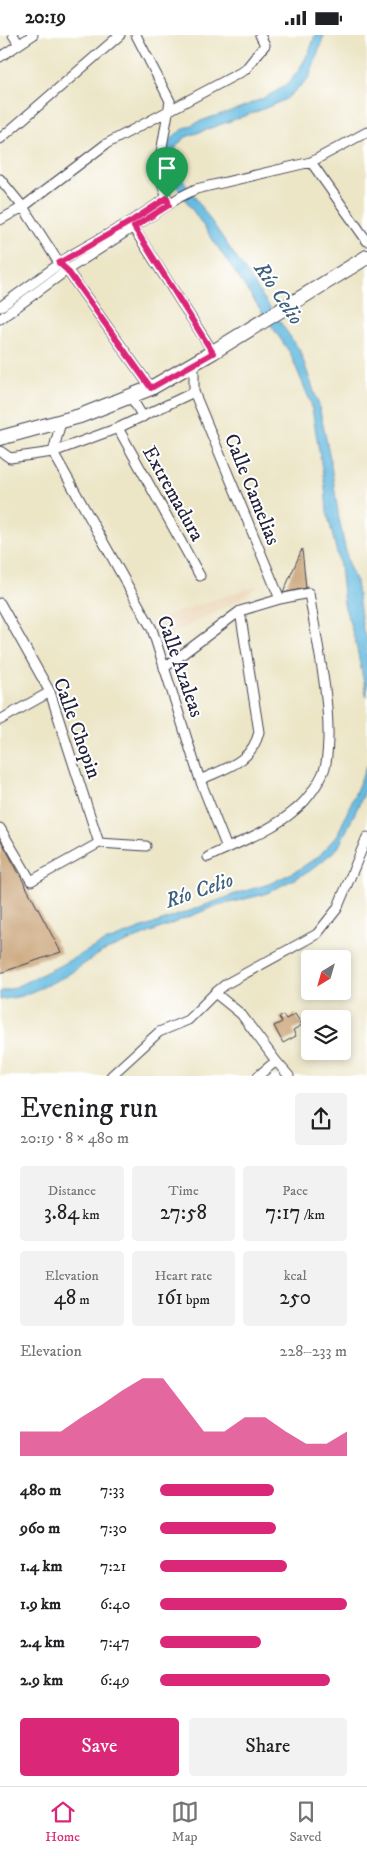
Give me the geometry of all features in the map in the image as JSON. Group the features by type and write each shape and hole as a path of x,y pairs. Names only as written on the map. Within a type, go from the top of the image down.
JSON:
{"main road":[{"path":"0,437 61,422 151,388 213,353 367,257"}],"street":[{"path":"13,35 19,44"},
{"path":"0,57 32,35"},
{"path":"0,139 120,35"},
{"path":"136,35 170,101 158,170 168,201"},
{"path":"0,221 23,207 106,144 245,70 266,45 260,35"},
{"path":"0,319 67,270 168,201 196,189 311,162 367,133"},
{"path":"311,162 367,241"},
{"path":"0,179 23,207 59,263 67,270 151,388"},
{"path":"0,307 59,263 132,225"},
{"path":"132,225 213,353"},
{"path":"0,451 10,458 53,452 143,417 194,392 194,364"},
{"name":"Calle Camelias","path":"194,392 280,599"},
{"path":"131,397 143,417"},
{"path":"53,452 61,422"},
{"name":"Extremadura","path":"118,428 200,576"},
{"name":"Calle Azaleas","path":"53,452 152,629 200,780 227,848"},
{"path":"164,668 240,611 280,599 309,593 324,687 328,727 326,765 311,793 296,810 267,829 208,857"},
{"name":"Calle Chopin","path":"0,603 50,692 99,843"},
{"path":"200,780 241,760 256,744 259,732 240,611"},
{"path":"0,720 50,692"},
{"path":"0,828 32,881 99,843 146,846"},
{"path":"111,1076 159,1032 188,1020 226,984 317,934 337,909 367,837"},
{"path":"215,993 241,1014 289,1076"},
{"path":"258,1076 276,1061"}],"shaded area":[{"path":"262,584 232,604 161,639 157,619"}],"water":[{"path":"315,35 324,35 309,78 286,99 186,137 176,147 173,159 175,168 300,351 319,406 330,458 339,519 349,566 356,582 363,630 367,641 367,698 356,644 344,604 340,566 327,512 325,487 311,403 290,353 170,177 165,160 166,147 173,137 185,129 260,99 279,90 289,82 305,60"},
{"path":"367,765 367,785 338,848 310,871 265,894 213,907 102,952 66,976 43,987 22,996 0,1000 0,992 13,988 55,968 102,943 238,893 269,884 298,870 320,855 338,834"}],"building":[{"path":"302,549 306,588 283,593"},
{"path":"0,838 61,952 0,973"},
{"path":"295,1014 301,1026 293,1030 296,1036 283,1043 274,1026 282,1022 279,1017 283,1015 286,1019"}],"route":[{"path":"167,198 169,205 134,227 213,353 151,388 67,270 59,263 167,198"}],"water label":[{"name":"Río Celio","path":"279,293"},
{"name":"Río Celio","path":"199,890"}]}
